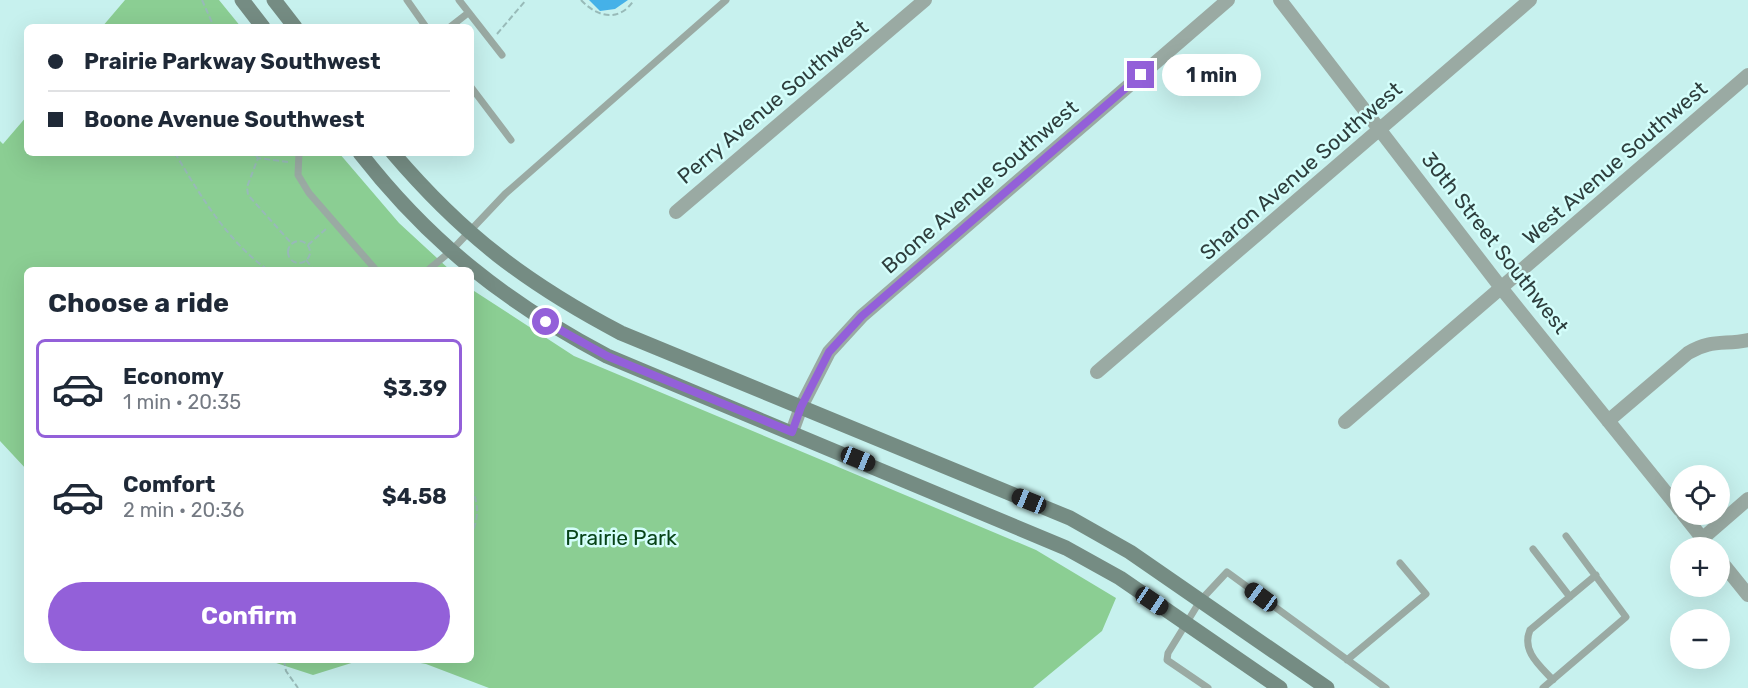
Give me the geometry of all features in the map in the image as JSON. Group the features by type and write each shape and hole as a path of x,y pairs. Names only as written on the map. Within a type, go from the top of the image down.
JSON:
{"street":[{"path":"242,0 261,24"},
{"path":"274,0 294,24"},
{"name":"Perry Avenue Southwest","path":"676,212 925,0"},
{"name":"Boone Avenue Southwest","path":"792,432 801,407 829,352 862,316 1228,0"},
{"name":"30th Street Southwest","path":"1280,0 1502,289 1670,498"},
{"name":"Sharon Avenue Southwest","path":"1097,372 1530,0"},
{"name":"West Avenue Southwest","path":"1345,422 1748,75"},
{"path":"363,156 416,220 468,267"},
{"path":"396,156 468,232 522,276 575,309 621,333 1070,518 1130,552 1327,688"},
{"path":"474,272 527,311 607,356 1066,548 1120,578 1280,688"},
{"path":"1608,421 1693,349 1708,342 1748,340"},
{"path":"1712,537 1748,499"},
{"path":"1692,525 1701,537"},
{"path":"1730,573 1748,595"}],"lane":[{"path":"407,0 424,24"},
{"path":"459,0 502,55"},
{"path":"431,267 505,194 726,0"},
{"path":"454,24 468,13"},
{"path":"474,91 511,140"},
{"path":"298,156 298,176 309,193 373,267"},
{"path":"1544,688 1626,617 1566,536"},
{"path":"1533,549 1570,597"},
{"path":"1347,660 1426,594 1400,563"},
{"path":"1208,688 1167,660 1185,623 1200,601 1227,572 1386,688"},
{"path":"1552,680 1530,652 1526,639 1530,630 1596,575"}],"path":[{"path":"202,0 213,24"},
{"path":"491,40 526,0"},
{"path":"581,0 594,13 612,15 630,6 634,0"},
{"path":"177,156 203,201 232,238 247,254 264,267"},
{"path":"292,244 248,195 247,187 258,158 297,162"},
{"path":"308,245 334,222"},
{"path":"300,241 308,245 310,253 306,260 297,262 291,258 288,252 292,244 300,241"},
{"path":"306,260 312,267"},
{"path":"474,500 477,512 474,528"},
{"path":"285,663 286,671 298,688"}],"green space":[{"path":"125,0 219,0 239,24 105,24"},
{"path":"24,120 24,156 342,156 399,223 447,267 24,267 24,467 0,441 0,141 3,144"},
{"name":"Prairie Park","path":"474,291 574,356 1036,550 1116,598 1102,631 1033,688 489,688 420,663 474,663"},
{"path":"276,663 351,663 313,675"}],"water":[{"path":"589,0 628,0 615,9 600,11"}],"route":[{"path":"546,322 607,356 792,432 801,407 829,352 862,316 1141,75"}]}
